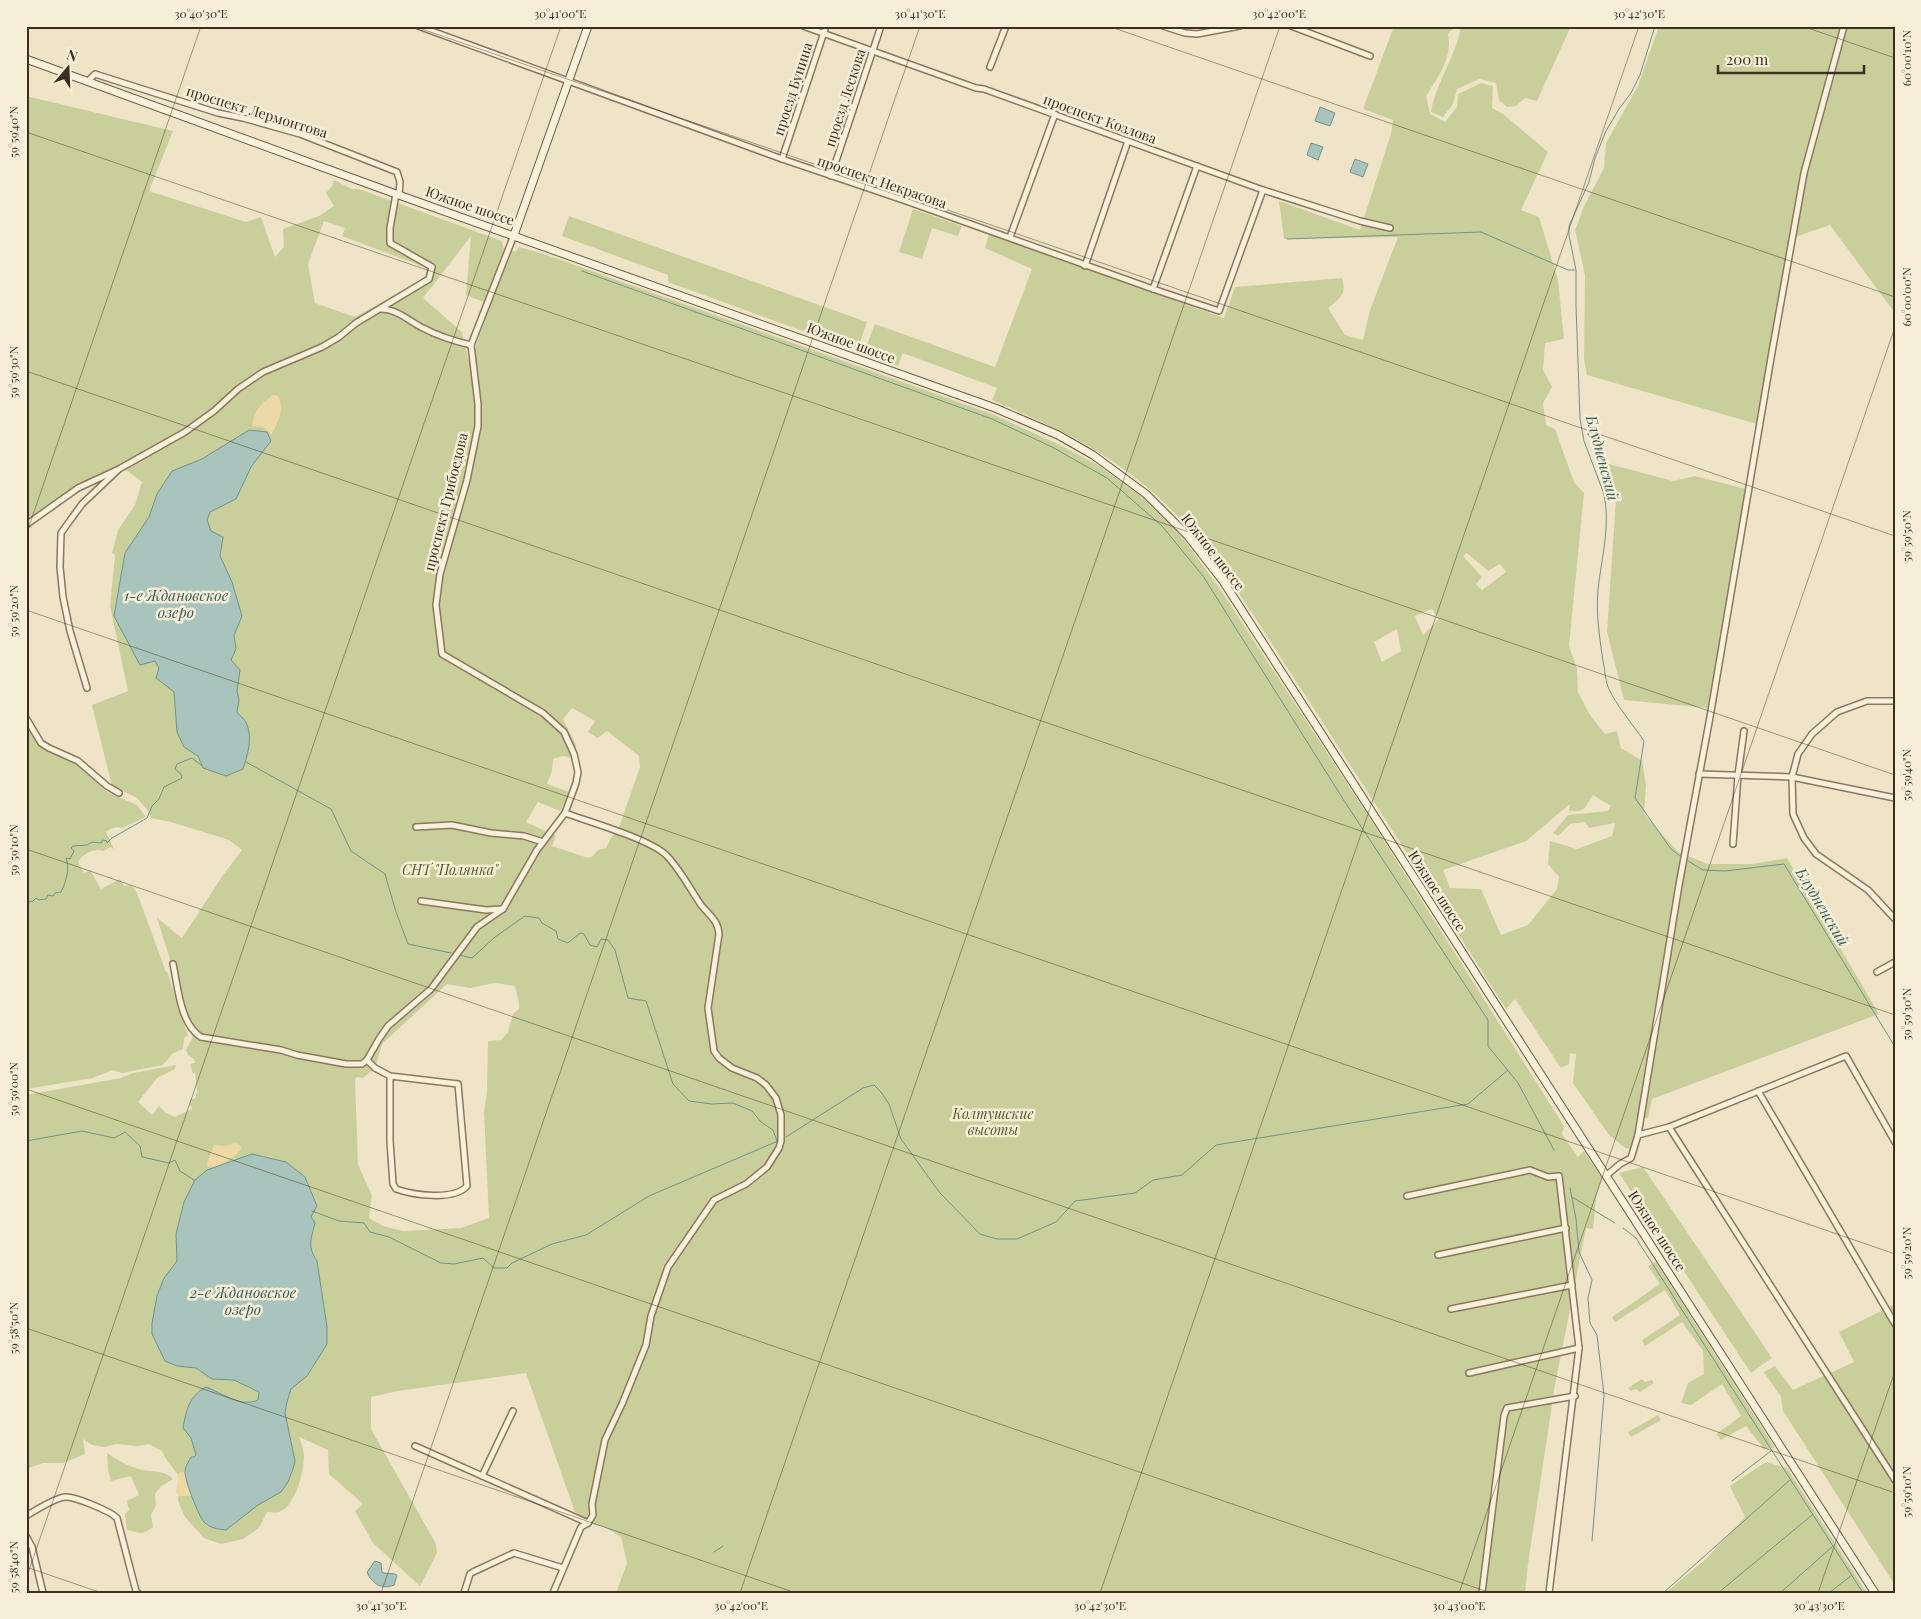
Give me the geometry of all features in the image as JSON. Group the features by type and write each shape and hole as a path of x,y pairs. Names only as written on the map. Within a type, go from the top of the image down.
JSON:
{"street":[{"name":"проспект Некрасова","path":"418,26 782,159 1010,237 1085,266 1219,311 1263,190"},
{"name":"проспект Грибоедова","path":"564,813 576,783 578,772 574,754 564,732 543,713 442,654 436,605 440,574 467,480 478,426 478,404 471,345 514,235 588,26"},
{"name":"проспект Козлова","path":"803,26 871,52 1055,114 1263,190 1360,222 1390,228"},
{"name":"проезд Бунина","path":"782,159 826,26"},
{"name":"проезд Лескова","path":"831,176 881,26"},
{"path":"990,67 1006,26"},
{"path":"1163,26 1185,33 1197,34 1240,26"},
{"path":"1291,26 1370,56"},
{"path":"1607,1175 1631,1158 1638,1135 1679,885 1804,174 1844,26"},
{"name":"Южное шоссе","path":"26,58 398,195 995,408 1058,435 1076,445 1093,455 1146,494 1187,536 1223,581 1875,1593"},
{"name":"проспект Лермонтова","path":"88,81 95,74 218,114 244,118 300,134 397,172 400,182 398,195"},
{"path":"1010,237 1055,114"},
{"path":"1085,266 1128,141"},
{"path":"1153,289 1197,166"},
{"path":"26,525 78,488 119,469 186,432 214,411 238,388 263,372 322,347 339,337 356,323 429,279 432,267 390,243 390,228 398,195"},
{"path":"380,309 391,309 423,328 457,342 471,345"},
{"path":"87,688 70,631 63,597 60,567 61,532 90,494 119,469"},
{"path":"1895,701 1867,701 1837,712 1812,734 1798,754 1792,777 1793,814 1804,838 1816,854 1868,890 1895,919"},
{"path":"26,718 41,743 78,761 119,794"},
{"path":"1733,844 1738,775 1744,731"},
{"path":"1699,774 1792,777 1895,798"},
{"path":"173,964 185,1016 192,1030 201,1037 281,1050 297,1055 346,1064 362,1064 367,1060 388,1026 431,989 477,927 503,909 537,850 564,813 635,839 665,854 702,906 715,920 719,934 708,1008 714,1051 719,1058 732,1068 757,1078 766,1085 776,1098 782,1122 779,1148 767,1167 746,1184 714,1200 668,1267 650,1316 646,1345 605,1440 592,1504 593,1515 588,1523 581,1527 553,1593"},
{"path":"416,827 452,826 491,833 524,836 543,842"},
{"path":"422,901 486,910 503,909"},
{"path":"1877,972 1895,962"},
{"path":"1638,1135 1669,1127 1846,1056 1895,1142"},
{"path":"367,1060 375,1068 390,1076 458,1084 467,1186 464,1190 434,1196 396,1189 393,1184 390,1141 390,1076"},
{"path":"1758,1091 1895,1324"},
{"path":"1669,1127 1895,1480"},
{"path":"1407,1196 1530,1170 1548,1177 1558,1176 1566,1228 1579,1348 1575,1396 1550,1593"},
{"path":"1438,1255 1566,1228"},
{"path":"1451,1309 1572,1285"},
{"path":"1469,1373 1579,1348"},
{"path":"1482,1593 1504,1416 1508,1408 1575,1396"},
{"path":"482,1476 512,1411"},
{"path":"415,1446 588,1523"},
{"path":"26,1516 58,1499 66,1497 110,1512 117,1518 138,1593"},
{"path":"26,1536 32,1546 43,1593"},
{"path":"464,1593 470,1574 514,1554 563,1568"}],"green space":[{"path":"1394,26 1455,26 1448,34 1449,42 1446,59 1426,96 1430,114 1445,122 1457,107 1458,94 1481,83 1493,86 1492,108 1503,114 1548,152 1521,210 1539,217 1558,280 1564,339 1545,343 1543,370 1552,387 1543,403 1546,425 1555,429 1574,482 1584,493 1569,646 1577,669 1578,692 1590,715 1605,734 1617,731 1621,748 1642,761 1646,785 1644,814 1678,852 1708,864 1752,864 1787,858 1879,1014 1652,1099 1648,1118 1638,1118 1631,1149 1625,1148 1609,1135 1573,1083 1576,1054 1570,1053 1569,1064 1561,1068 1515,999 1506,1009 1250,609 1213,557 1171,510 1148,488 1112,460 1054,428 992,400 997,388 903,353 898,366 864,353 875,324 995,367 1032,269 985,248 989,234 1224,318 1235,287 1342,278 1343,292 1339,299 1328,308 1345,335 1363,340 1370,310 1398,237 1284,239 1279,201 1360,230 1391,134 1393,120 1363,109","holes":["1467,553 1488,571 1500,564 1506,572 1482,590 1476,584 1482,577 1463,556","1432,609 1439,619 1423,635 1415,616","1397,629 1401,651 1382,662 1374,642","1593,795 1611,806 1608,811 1568,815 1553,833 1558,836 1570,824 1585,822 1589,828 1615,823 1612,836 1577,849 1550,841 1548,864 1559,877 1557,889 1528,925 1501,935 1481,889 1450,888 1443,870 1526,841 1570,804 1569,811 1579,811 1584,808"]},
{"path":"1461,26 1571,26 1537,101 1525,98 1516,106 1507,107 1499,100 1496,83 1479,79 1457,89 1453,104 1443,117 1431,112 1437,90 1455,48"},
{"path":"1659,26 1895,26 1895,313 1830,225 1789,239 1757,424 1587,375 1584,359 1585,275 1575,230 1585,204 1604,168 1606,143 1638,86"},
{"name":"Колтушские высоты","path":"26,96 173,131 149,191 246,222 261,217 275,257 284,247 283,229 319,216 334,206 326,193 334,180 352,189 359,189 502,241 504,251 486,303 466,295 471,236 423,298 462,332 468,359 472,361 510,250 515,252 519,247 544,254 992,414 1056,443 1096,464 1140,495 1182,537 1220,589 1367,814 1564,1126 1562,1134 1578,1157 1584,1151 1602,1178 1596,1198 1593,1229 1586,1228 1555,1385 1525,1593 616,1593 627,1563 621,1537 604,1527 585,1522 575,1512 526,1373 398,1391 371,1397 371,1429 436,1544 437,1553 420,1586 373,1543 355,1511 363,1504 329,1474 328,1450 299,1437 304,1451 304,1462 301,1479 290,1503 279,1512 267,1512 259,1528 243,1539 221,1544 204,1538 185,1517 178,1501 180,1482 178,1475 162,1451 149,1444 138,1446 116,1444 105,1447 92,1445 83,1439 85,1454 63,1463 43,1463 26,1469 26,1095 121,1078 133,1073 176,1065 175,1069 157,1078 138,1102 152,1115 159,1106 166,1113 175,1117 192,1109 189,1103 191,1099 195,1099 197,1092 195,1072 193,1074 190,1064 195,1063 186,1050 193,1037 187,1027 174,972 157,918 182,938 223,875 242,850 229,840 171,822 151,818 149,812 137,798 112,786 92,705 128,691 110,606 115,555 112,553 118,530 135,505 142,482 125,469 128,467 125,463 76,487 26,522","holes":["324,221 345,228 342,236 427,268 425,278 355,317 315,303 308,264","572,708 595,721 588,732 598,738 607,731 639,756 640,767 618,830 612,836 606,848 598,850 593,856 588,858 552,846 556,836 526,822 538,802 560,811 569,792 547,784 552,771 553,759 563,756 572,758 576,745 563,719","495,983 515,986 519,1003 519,1009 513,1014 508,1032 501,1040 488,1041 487,1092 484,1112 489,1218 461,1228 403,1231 383,1226 369,1218 372,1195 358,1165 355,1080 357,1077 363,1078 375,1068 382,1044 447,984 470,988"]},
{"path":"913,209 962,226 958,236 932,228 922,259 899,252"},
{"path":"569,216 867,322 857,351 668,282 668,275 562,236"},
{"path":"1602,462 1673,481 1695,476 1746,489 1709,708 1624,700 1607,632 1616,499"},
{"path":"26,722 40,745 46,751 79,765 107,792 137,805 146,817 122,828 112,828 106,832 114,849 110,847 104,851 96,850 89,852 78,862 84,873 90,870 101,889 120,879 124,886 132,885 137,893 167,971 188,1036 184,1038 183,1049 172,1054 163,1065 122,1073 112,1070 93,1078 26,1089"},
{"path":"1643,1167 1772,1358 1751,1373 1619,1173"},
{"path":"1656,1262 1775,1448 1764,1449 1746,1426 1721,1440 1716,1434 1741,1416 1722,1384 1691,1405 1681,1403 1688,1383 1704,1374 1703,1351 1682,1322 1645,1346 1642,1340 1680,1315 1665,1290 1615,1322 1612,1317 1660,1284 1648,1266"},
{"path":"1895,1304 1895,1585 1783,1411 1781,1397 1764,1372 1775,1366 1793,1390 1854,1362 1839,1332"},
{"path":"1642,1379 1645,1382 1652,1380 1654,1383 1640,1392 1636,1389 1631,1391 1628,1388"},
{"path":"1658,1415 1661,1420 1631,1437 1628,1432"},
{"path":"107,1453 131,1466 161,1472 173,1479 161,1486 155,1494 156,1505 151,1515 153,1527 145,1532 140,1533 127,1530 125,1514 129,1510 127,1501 139,1495 131,1476 111,1481"},
{"path":"1766,1462 1787,1468 1867,1593 1665,1593 1706,1559 1745,1517 1730,1486"}],"sand":[{"path":"273,395 278,396 280,400 281,411 271,435 263,428 252,426 258,408"},
{"path":"235,1143 240,1145 241,1149 235,1156 222,1164 208,1167 207,1163 214,1145 226,1146"},
{"path":"185,1471 193,1496 180,1496 176,1493 179,1473"}],"water":[{"path":"1320,107 1335,113 1330,126 1315,121"},
{"path":"1311,143 1323,147 1318,160 1307,155"},
{"path":"1355,159 1368,164 1363,177 1350,172"},
{"name":"1-е Ждановское озеро","path":"249,430 267,432 271,441 251,467 236,499 210,512 207,520 211,531 223,537 220,556 232,582 242,616 234,635 236,649 231,660 240,670 237,712 249,730 248,753 243,769 226,776 203,768 198,756 184,747 177,732 174,692 156,678 159,668 155,661 140,665 114,616 125,553 149,517 157,494 172,471 202,459"},
{"name":"2-е Ждановское озеро","path":"252,1154 286,1162 305,1177 317,1206 311,1217 315,1223 311,1247 317,1261 327,1327 327,1344 307,1376 291,1389 287,1402 285,1413 295,1461 288,1482 281,1492 258,1505 226,1530 214,1528 204,1522 189,1489 185,1469 191,1457 196,1455 191,1438 183,1428 185,1416 192,1399 206,1387 232,1399 245,1402 258,1400 259,1392 234,1380 212,1379 196,1368 177,1366 165,1361 152,1334 152,1323 157,1296 164,1278 177,1261 176,1234 184,1202 195,1180 207,1170"},
{"path":"375,1561 381,1563 382,1572 397,1575 394,1585 385,1587 378,1585 372,1580 367,1572"}],"waterway":[{"name":"Блудненский","path":"1655,26 1640,75 1631,93 1606,131 1595,158 1589,182 1569,226 1569,235 1576,270 1580,419 1584,441 1604,494 1606,505 1605,538 1597,601 1599,631 1606,677 1608,687 1616,701 1644,741 1635,798 1671,849 1680,856"},
{"path":"1287,239 1481,232 1568,270 1575,270"},
{"path":"582,271 992,419 1052,447 1107,478 1162,526 1203,576 1343,799 1488,1020 1488,1046 1518,1083 1554,1150"},
{"path":"26,903 36,898 39,900 46,899 48,895 53,896 55,893 61,892 67,875 66,858 70,859 74,851 71,848 73,846 87,845 92,842 101,843 103,840 107,841 107,843 112,838 147,818 164,787 182,778 181,774 175,769 177,764 192,758 201,765"},
{"path":"246,762 331,809 351,851 385,874 408,944 451,953"},
{"name":"Блудненский","path":"1688,861 1703,870 1725,871 1784,864 1895,1047"},
{"path":"459,955 472,958 495,937 525,916 539,918 542,923 556,931 558,939 568,943 580,933 584,934 590,945 597,947 601,939 608,940 615,950 628,998 646,1001 673,1084 689,1101 712,1104 733,1103 752,1111 761,1122 773,1130 777,1141"},
{"path":"786,1137 863,1088 874,1085 889,1104 901,1139 940,1193 980,1234 997,1239 1017,1239 1056,1222 1075,1201 1135,1193 1153,1180 1182,1175 1216,1145 1468,1104 1508,1070"},
{"path":"26,1141 82,1131 114,1138 125,1132 140,1146 142,1157 169,1163 175,1160 180,1171 194,1180"},
{"path":"312,1211 339,1221 364,1223 370,1232 389,1237 441,1263 454,1264 483,1258 494,1268 507,1268 512,1263 552,1244 586,1235 649,1196 778,1141"},
{"path":"1570,1188 1576,1219 1579,1252 1592,1280 1588,1298 1590,1323 1597,1335 1604,1395 1592,1541"},
{"path":"1572,1197 1615,1223"},
{"path":"1623,1228 1636,1238 1863,1593"},
{"path":"1732,1481 1771,1451"},
{"path":"1663,1593 1790,1480"},
{"path":"1718,1593 1812,1515"},
{"path":"714,1552 723,1546"},
{"path":"1780,1593 1832,1547"},
{"path":"1829,1593 1852,1575"}],"park label":[{"name":"СНТ \"Полянка\"","path":"450,870"}]}
